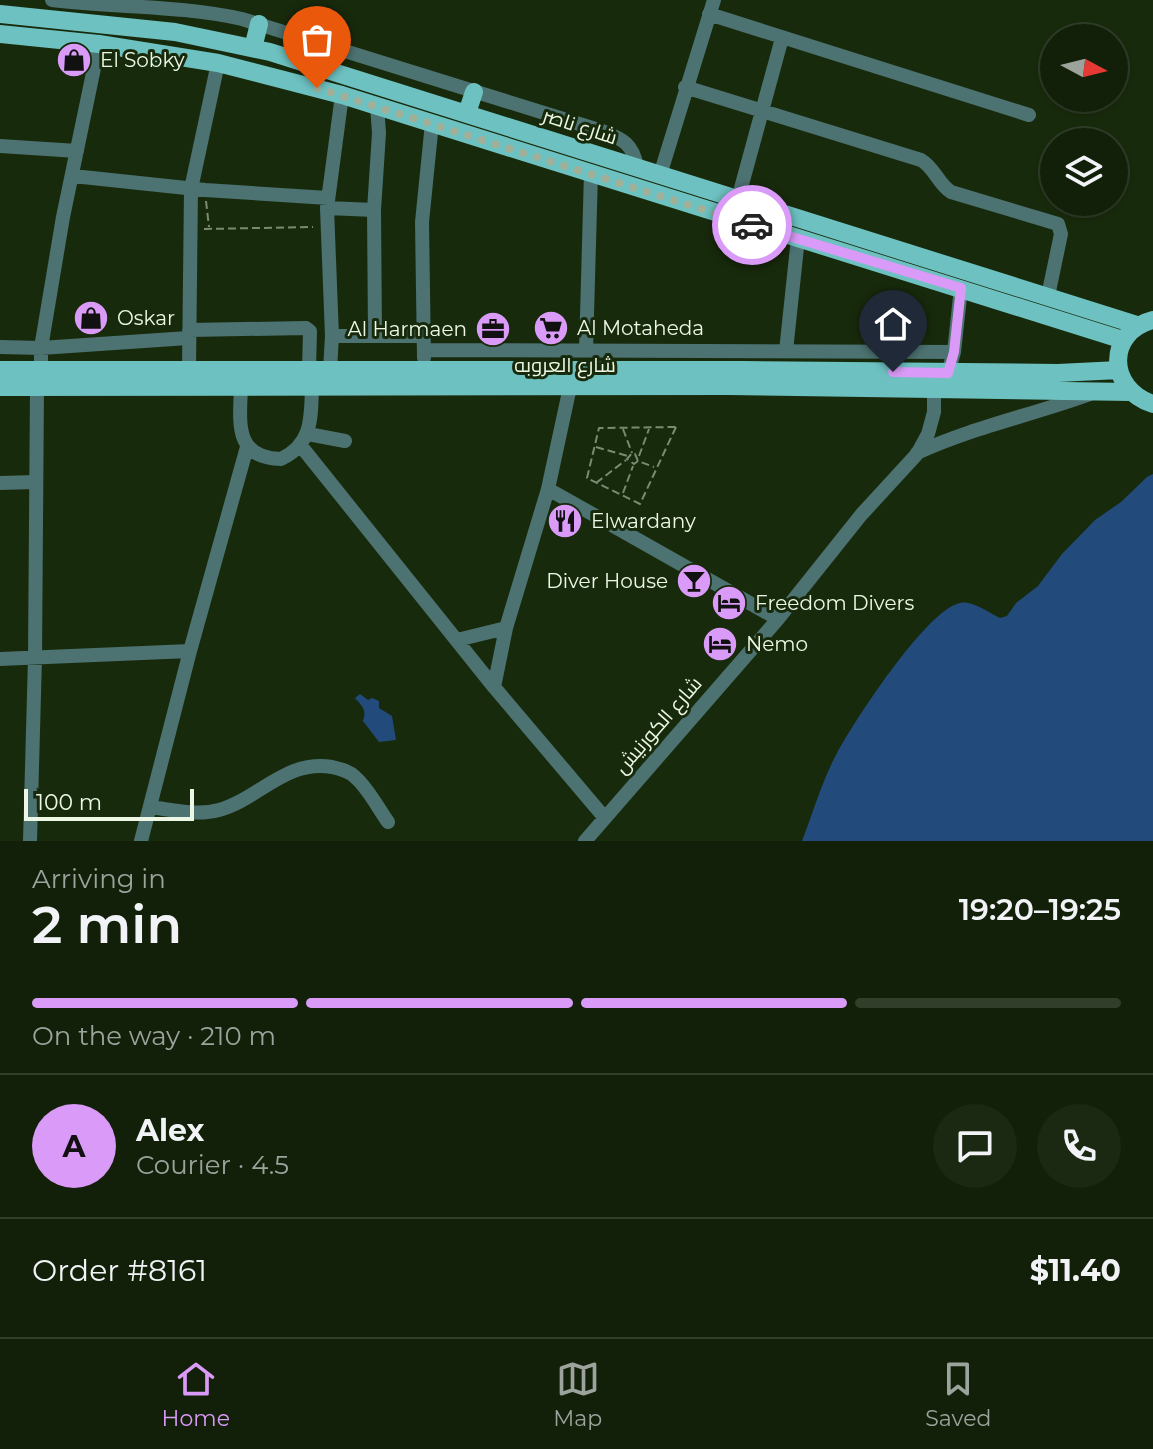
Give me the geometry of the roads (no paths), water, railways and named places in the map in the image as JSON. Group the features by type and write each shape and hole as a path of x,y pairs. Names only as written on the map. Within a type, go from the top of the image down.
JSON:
{"main road":[{"path":"6,35 17,26 8,15"},
{"name":"شارع ناصر","path":"8,15 175,32 253,48 1048,296 1145,322"},
{"path":"253,48 259,24"},
{"name":"شارع ناصر","path":"6,35 99,44 218,63 342,95 1123,340"},
{"path":"467,113 474,92"},
{"path":"768,229 774,210"},
{"path":"1145,322 1123,340 1119,370 1131,392 1153,404"},
{"path":"866,352 866,371"},
{"name":"شارع العروبه","path":"0,387 39,378 189,369 311,378 570,387 684,378 866,371 1058,373 1119,370"},
{"name":"شارع العروبه","path":"0,370 39,378 241,386 311,378 330,370 424,370 934,389 1131,392"}],"street":[{"path":"52,0 152,9 176,4 259,24 621,139 634,151 637,167"},
{"path":"660,175 712,7 782,38 1029,115"},
{"path":"738,199 782,38"},
{"path":"30,841 35,658 35,482 41,348 63,217 99,44"},
{"path":"189,369 198,190 218,63"},
{"path":"685,87 921,160 930,166 951,192 1058,224 1061,234 1048,296"},
{"path":"330,370 332,336 327,203 342,95"},
{"path":"375,335 377,106"},
{"path":"424,370 422,222 432,123"},
{"path":"0,146 77,151"},
{"path":"586,351 591,172"},
{"path":"73,176 374,210"},
{"path":"786,351 798,238"},
{"path":"948,373 954,352 961,288"},
{"path":"0,347 41,348 189,334 306,328 310,331 311,378 304,440 494,687 604,817"},
{"path":"332,336 375,335 424,343 586,351 954,352"},
{"path":"141,841 247,447 240,427 241,386"},
{"path":"494,687 506,628 548,489 570,387"},
{"name":"شارع الكورنيش","path":"585,841 778,619 861,515 917,454 934,412 934,389"},
{"name":"شارع الكورنيش","path":"917,454 978,429 1098,391"},
{"path":"247,447 269,459 281,459 304,440 345,441"},
{"path":"0,483 35,482"},
{"path":"548,489 778,619"},
{"path":"457,640 506,628"},
{"path":"0,659 190,651"},
{"path":"150,807 193,812 217,810 230,806 300,767 328,766 358,778 388,822"}],"water":[{"path":"1153,474 1153,841 802,841 836,755 874,695 929,625 960,603 975,605 1000,618 1007,616 1016,603 1038,586 1062,554 1095,520"},
{"path":"360,694 368,700 379,701 379,708 392,716 396,740 379,742 363,721 364,711 355,698"}],"place":[{"name":"El Sobky","path":"74,60"},
{"name":"Oskar","path":"91,318"},
{"name":"Al Motaheda","path":"551,328"},
{"name":"Al Harmaen","path":"493,329"},
{"name":"Elwardany","path":"565,521"},
{"name":"Diver House","path":"694,581"},
{"name":"Freedom Divers","path":"729,603"},
{"name":"Nemo","path":"720,644"}]}
